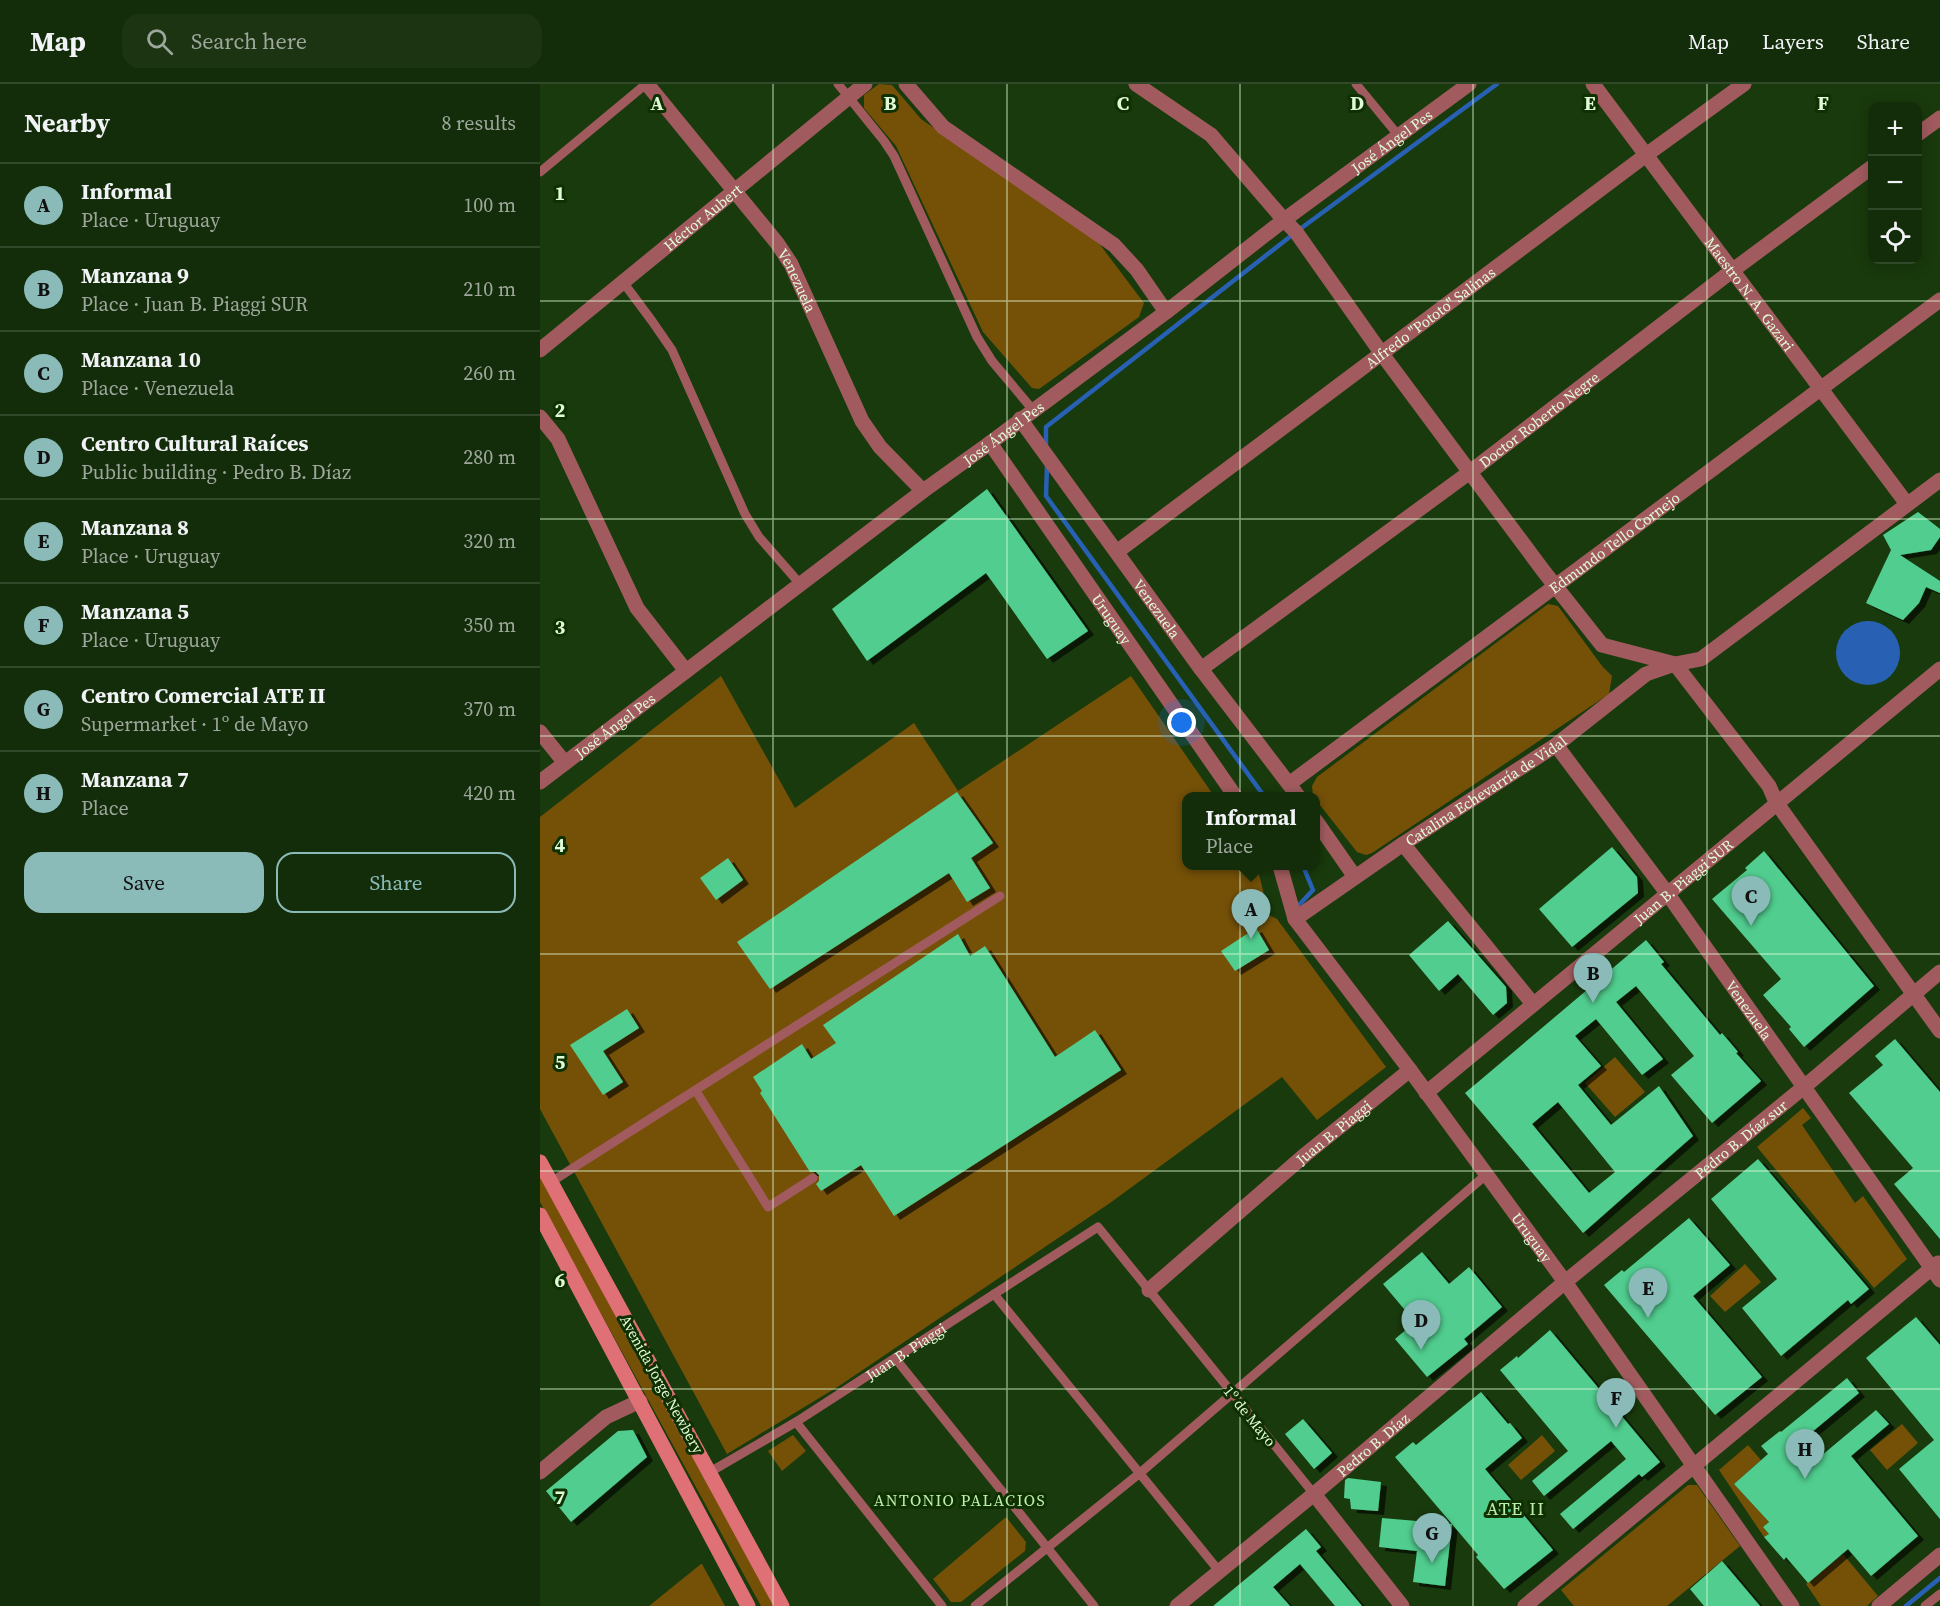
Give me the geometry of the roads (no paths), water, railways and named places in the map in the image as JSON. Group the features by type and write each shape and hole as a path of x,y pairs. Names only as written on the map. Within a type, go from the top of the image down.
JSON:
{"main road":[{"name":"Avenida Jorge Newbery","path":"540,1162 782,1606"},
{"name":"Avenida Jorge Newbery","path":"540,1215 748,1606"}],"street":[{"name":"Venezuela","path":"646,84 777,243 791,264 862,421 880,447 923,491"},
{"name":"Héctor Aubert","path":"540,350 865,84"},
{"path":"906,84 943,128 1114,245 1137,270 1166,312"},
{"path":"1136,84 1211,135 1296,232 1382,354 1555,587 1602,645 1675,664 1769,786 1776,802 1940,1031"},
{"name":"José Ángel Pes","path":"540,782 923,491 1469,84"},
{"name":"Maestro N. A. Gazari","path":"1593,84 1907,504"},
{"name":"Alfredo \"Pototo\" Salinas","path":"1118,551 1744,84"},
{"path":"1922,131 1940,118"},
{"name":"Doctor Roberto Negre","path":"1201,669 1470,472 1733,270 1868,170"},
{"name":"Edmundo Tello Cornejo","path":"1293,790 1555,587 1940,300"},
{"path":"540,417 558,439 637,608 686,671"},
{"name":"Venezuela","path":"1020,420 1118,551 1201,669 1293,790"},
{"name":"Uruguay","path":"990,443 1231,792"},
{"path":"1907,504 1940,480"},
{"name":"Catalina Echevarría de Vidal","path":"1295,919 1403,844 1556,745 1646,674 1675,664 1701,659 1907,504"},
{"name":"Juan B. Piaggi SUR","path":"1426,1093 1940,669"},
{"path":"540,732 565,763"},
{"name":"Venezuela","path":"1556,745 1667,893 1937,1270"},
{"path":"1320,827 1356,877"},
{"path":"1403,844 1533,1004"},
{"name":"Uruguay","path":"1281,870 1295,919 1410,1070 1566,1282 1792,1606"},
{"path":"1914,994 1940,972"},
{"name":"Pedro B. Díaz sur","path":"1566,1282 1914,994"},
{"name":"Juan B. Piaggi","path":"1149,1290 1306,1154 1410,1070"},
{"path":"1525,1606 1694,1465 1937,1270"},
{"name":"Pedro B. Díaz","path":"1177,1606 1566,1282"},
{"path":"540,1472 606,1417 640,1401"},
{"name":"1º de Mayo","path":"1314,1494 1402,1606"},
{"path":"1879,1606 1940,1555"},
{"path":"1894,1593 1904,1606"}],"lane":[{"path":"540,172 646,84"},
{"path":"838,84 894,156 977,337 992,362 1033,410"},
{"path":"1356,84 1398,135"},
{"path":"623,282 672,350 745,514 759,537 801,585"},
{"path":"551,1182 1000,896"},
{"path":"696,1091 768,1207 813,1178"},
{"path":"975,1606 1140,1473 1487,1174"},
{"name":"1º de Mayo","path":"1098,1227 1314,1494"},
{"name":"Juan B. Piaggi","path":"710,1472 796,1422 1098,1227"},
{"path":"994,1294 1219,1572"},
{"path":"895,1358 1095,1606"},
{"path":"796,1422 942,1606"},
{"path":"1925,1606 1940,1594"}],"water":[{"path":"1868,621 1886,627 1894,635 1900,653 1894,671 1886,679 1868,685 1850,679 1842,671 1836,653 1842,635 1850,627"}],"waterway":[{"path":"1046,447 1046,427 1296,232 1497,84"},
{"path":"1047,465 1046,496 1261,792"},
{"path":"1299,905 1313,890 1305,870"},
{"path":"1906,1606 1940,1578"}],"place":[{"name":"Manzana 10","path":"1751,926"},
{"name":"Informal","path":"1251,939"},
{"name":"Manzana 9","path":"1593,1003"},
{"name":"Manzana 8","path":"1648,1318"},
{"name":"Centro Cultural Raíces","path":"1421,1350"},
{"name":"Manzana 5","path":"1616,1428"},
{"name":"Manzana 7","path":"1805,1479"},
{"name":"Centro Comercial ATE II","path":"1432,1563"}],"district":[{"name":"ANTONIO PALACIOS","path":"960,1500"},
{"name":"ATE II","path":"1516,1508"}]}
